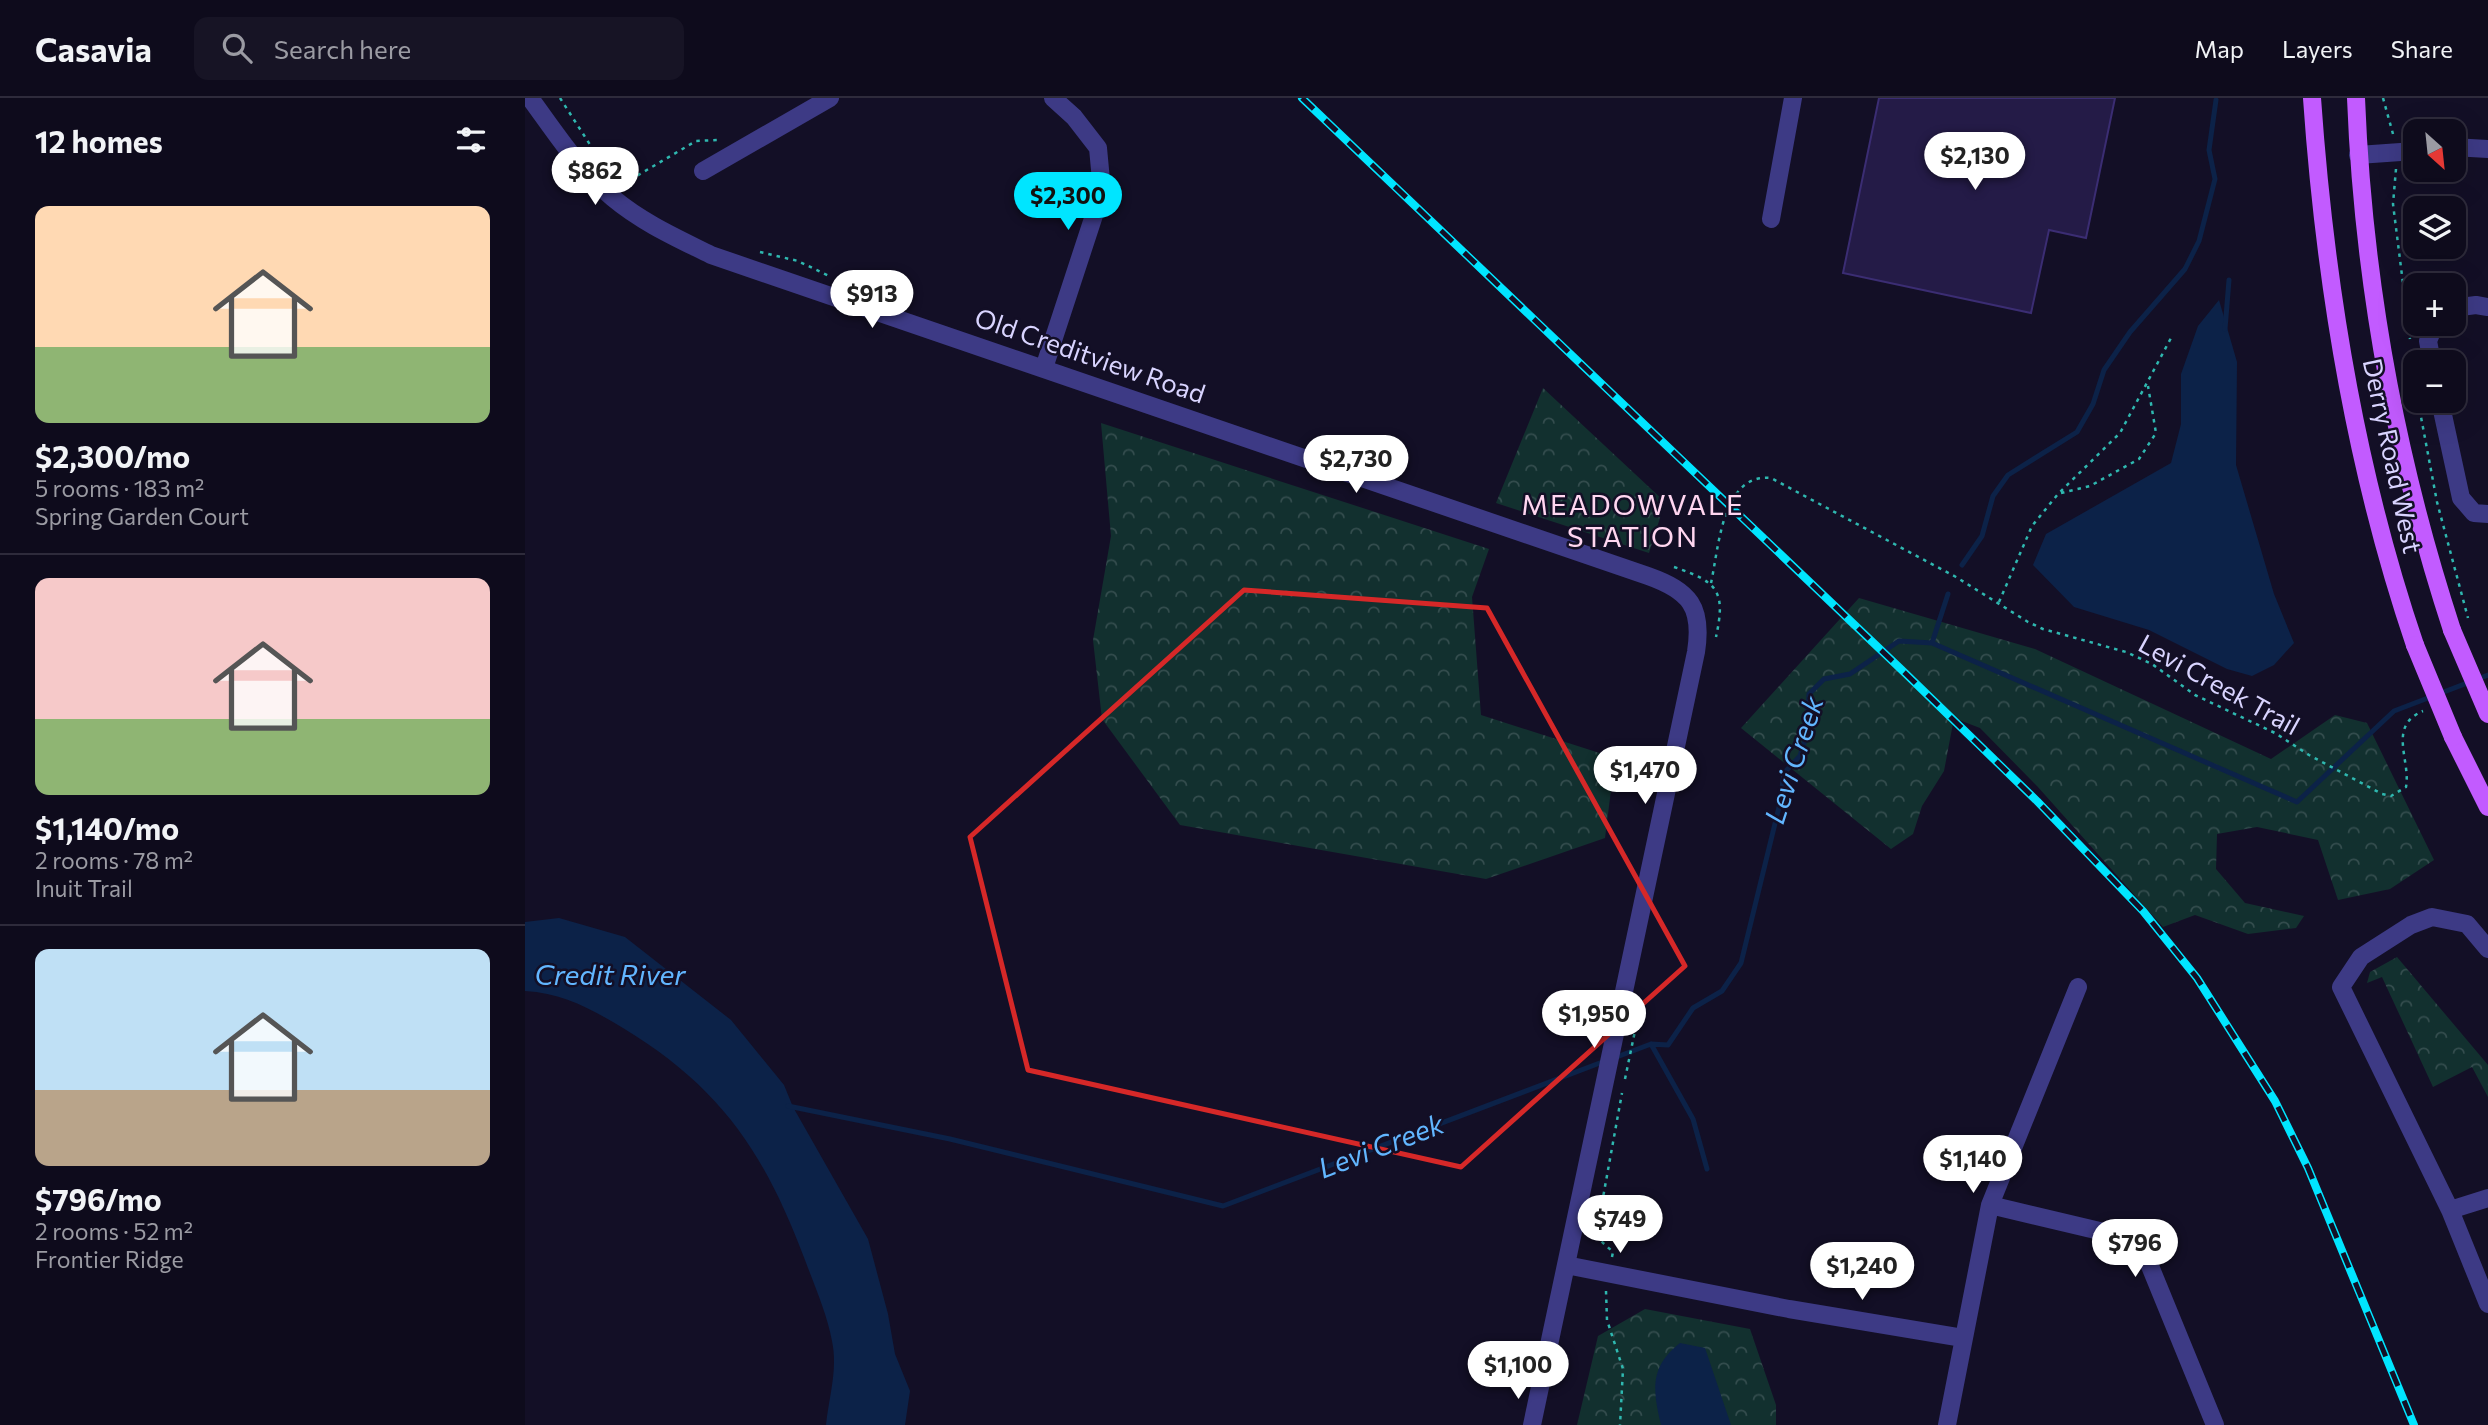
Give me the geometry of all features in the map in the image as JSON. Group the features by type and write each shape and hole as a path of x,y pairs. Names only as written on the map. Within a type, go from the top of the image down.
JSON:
{"main road":[{"name":"Derry Road West","path":"2312,98 2324,222 2347,381 2378,528 2415,645 2453,737 2488,807"},
{"name":"Derry Road West","path":"2356,98 2358,155 2371,275 2401,444 2417,517 2452,630 2488,714"}],"street":[{"name":"Old Creditview Road","path":"530,98 574,157 602,187 655,227 711,255 1635,571 1681,591 1697,615 1699,632 1621,1013 1613,1093"},
{"path":"703,171 830,98"},
{"path":"1044,368 1102,191 1098,148 1074,117 1053,98"},
{"path":"1771,219 1793,98"},
{"path":"2466,148 2488,149"},
{"path":"2358,155 2403,152"},
{"path":"2466,306 2488,307"},
{"path":"2443,413 2461,498 2474,513 2488,514"},
{"path":"2488,950 2467,924 2432,916 2411,925 2361,957 2341,987 2450,1210 2488,1304"},
{"path":"1947,1425 1990,1205 2078,986"},
{"path":"1532,1425 1566,1265 1613,1093"},
{"path":"2450,1210 2488,1198"},
{"path":"1990,1205 2125,1237 2143,1249 2215,1425"},
{"path":"1566,1265 1789,1309 1963,1338"}],"path":[{"path":"559,98 599,158"},
{"path":"2383,98 2393,133"},
{"path":"618,179 623,184 696,141 718,139 729,156"},
{"path":"2396,173 2393,204 2411,344"},
{"path":"753,251 798,261 835,279"},
{"path":"1999,602 2032,526 2058,494 2120,433 2171,338"},
{"path":"2058,494 2090,486 2139,459 2156,433 2148,385"},
{"path":"2420,413 2437,502 2468,619"},
{"name":"Levi Creek Trail","path":"1711,583 1731,505 1746,481 1757,476 1788,484 2043,629 2126,652 2152,664 2195,695 2275,733 2309,755 2368,787 2391,796 2406,787 2408,775 2401,749 2402,734 2408,722 2430,708"},
{"path":"1613,1252 1601,1241 1598,1225 1613,1093 1640,1007"},
{"path":"1606,1289 1607,1320 1623,1369 1620,1425"}],"highlighted area":[{"path":"1244,590 1487,608 1685,966 1461,1167 1028,1070 970,837"}],"green space":[{"path":"1543,388 1665,502 1649,553 1496,503"},
{"path":"1101,423 1489,549 1472,597 1481,715 1615,758 1605,838 1486,879 1180,825 1102,719 1093,640 1111,536"},
{"path":"1859,598 2035,649 2271,759 2335,715 2367,723 2434,860 2390,889 2338,900 2318,840 2257,827 2217,834 2216,869 2245,903 2304,916 2296,928 2248,934 2195,915 2163,927 2037,786 1980,728 1954,718 1944,771 1922,806 1913,834 1891,849 1741,728"},
{"path":"2397,957 2488,1065 2488,1097 2472,1067 2433,1087 2382,977 2367,983 2370,972"},
{"path":"1645,1309 1750,1329 1776,1405 1776,1425 1577,1425 1598,1336"}],"water":[{"path":"2219,300 2237,362 2236,465 2274,594 2294,643 2274,665 2252,676 2227,669 2149,630 2074,607 2033,565 2046,534 2171,463 2181,424 2181,374 2198,326"},
{"name":"Credit River","path":"559,918 625,937 731,1020 784,1085 793,1107 868,1239 888,1314 895,1354 910,1391 905,1425 826,1425 834,1352 824,1311 774,1187 736,1127 714,1100 658,1051 611,1021 564,999 525,991 525,922"},
{"path":"1680,1343 1705,1348 1731,1425 1661,1425 1655,1390 1658,1371 1670,1352"}],"building":[{"path":"1879,98 2115,98 2086,238 2049,230 2031,313 1843,273"}],"waterway":[{"path":"1962,565 1982,536 1993,496 2008,475 2077,432 2093,404 2104,370 2130,332 2185,269 2199,241 2215,179 2209,150 2216,100"},
{"path":"2225,329 2229,280"},
{"path":"1932,643 1948,594"},
{"name":"Levi Creek","path":"1614,1058 1651,1044 1668,1045 1693,1008 1722,991 1741,963 1780,803 1784,773 1800,756 1806,737 1809,694 1824,679 1850,674 1899,641 1932,643 2297,802 2394,711 2488,675"},
{"path":"1651,1044 1693,1119 1707,1169"},
{"path":"788,1106 950,1139 1223,1206 1605,1061"}],"railway":[{"path":"1302,98 1905,673 2037,801 2143,911 2197,978 2275,1101 2308,1168 2414,1425"}],"district":[{"name":"MEADOWVALE STATION","path":"1633,521"}]}
